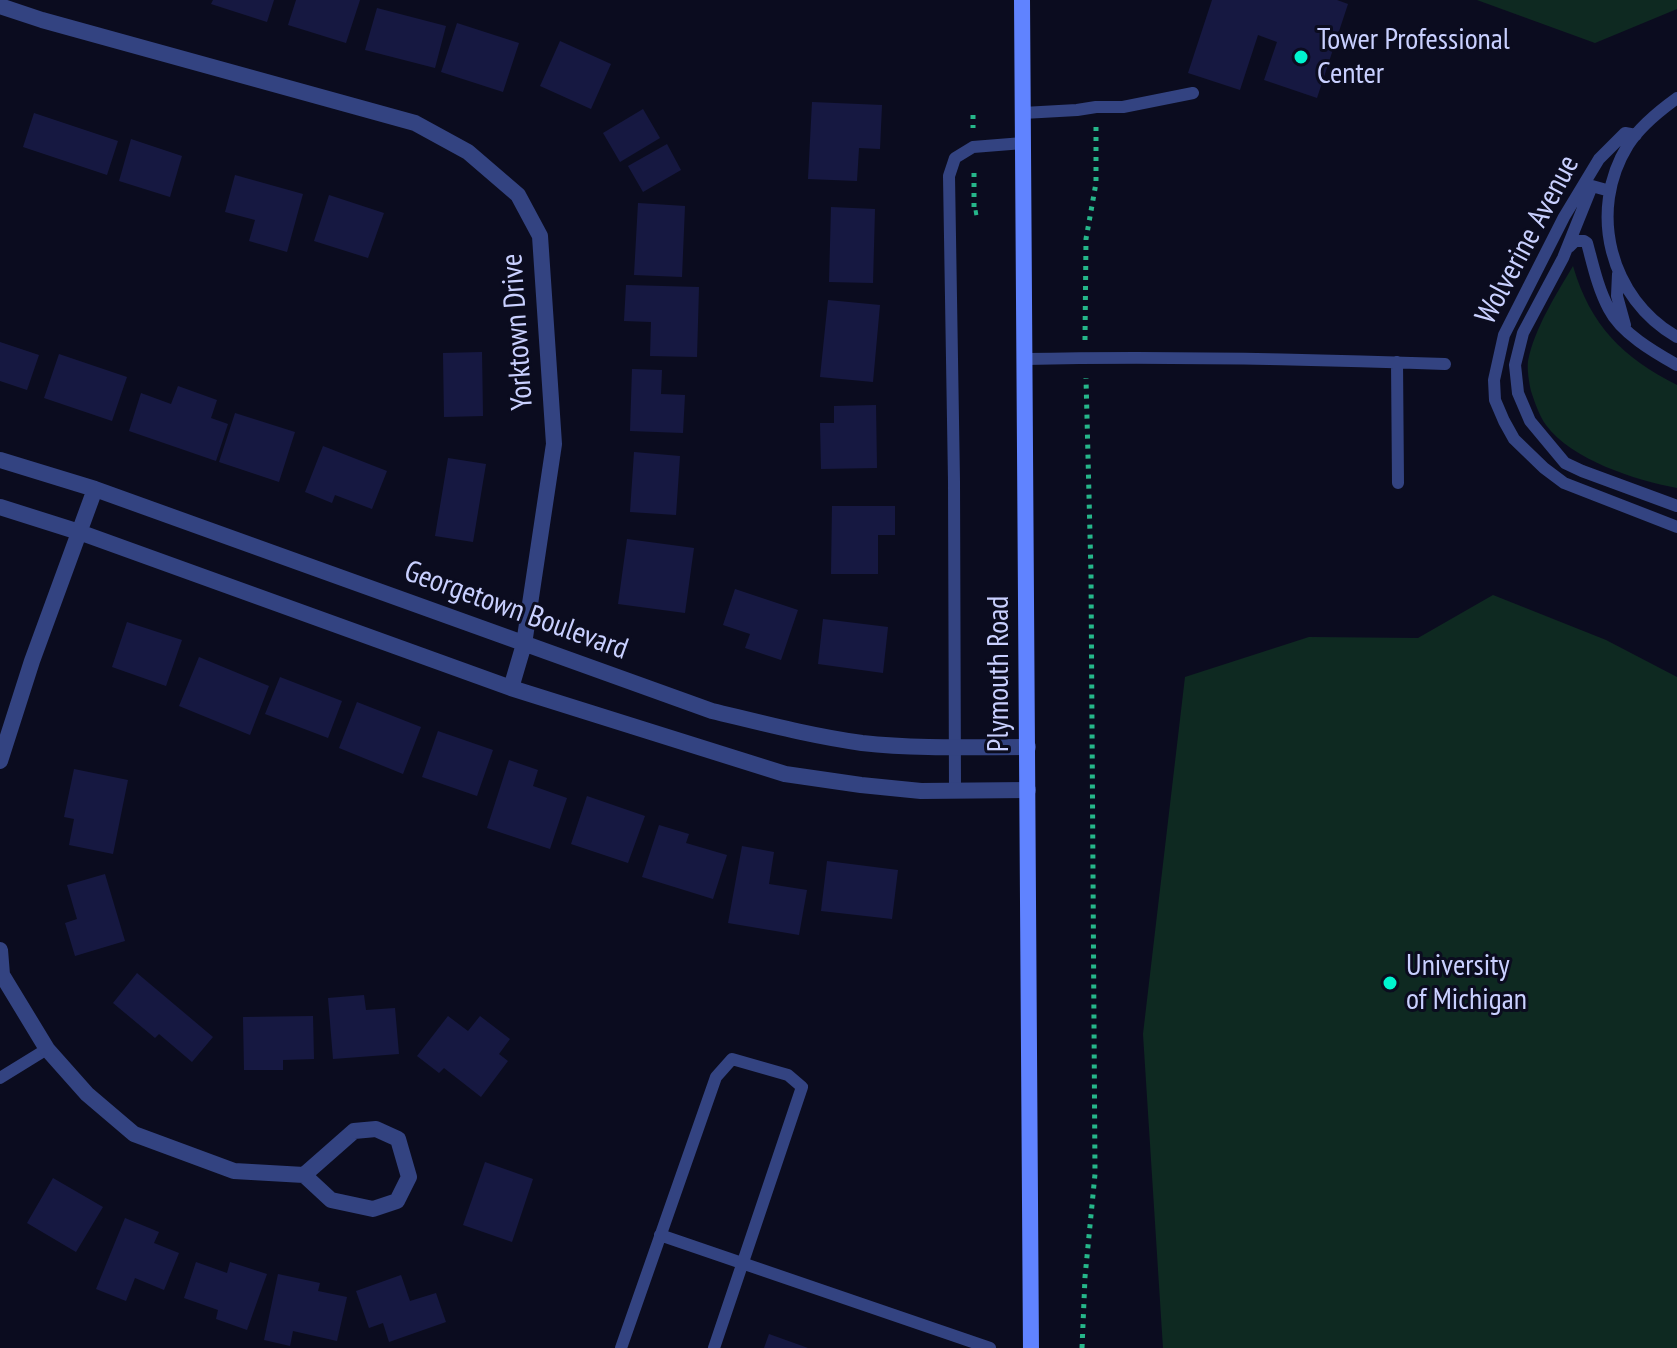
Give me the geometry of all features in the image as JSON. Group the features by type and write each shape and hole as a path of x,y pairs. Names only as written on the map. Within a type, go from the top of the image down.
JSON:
{"main road":[{"name":"Plymouth Road","path":"1022,0 1031,1348"}],"street":[{"name":"Yorktown Drive","path":"0,6 415,123 468,152 518,195 540,236 554,444 524,644 511,688"},
{"name":"Georgetown Boulevard","path":"0,460 95,489 712,711 807,734 865,743 954,748 1028,747"},
{"path":"0,761 32,661 95,489"},
{"path":"0,507 79,532 511,688 785,774 921,791 1028,790"},
{"path":"0,950 1,976 47,1049 87,1094 134,1134 234,1171 304,1175 331,1200 373,1209 397,1201 409,1177 398,1139 376,1129 354,1131 304,1175"}],"lane":[{"path":"1023,113 1123,107 1193,93"},
{"path":"1677,98 1649,119 1628,145 1613,175 1607,208 1608,242 1618,274 1636,304 1661,328 1677,337"},
{"name":"Wolverine Avenue","path":"1636,135 1625,133 1599,159 1557,230 1504,335 1494,380 1495,400 1514,439 1564,483 1677,527"},
{"path":"955,791 949,176 955,158 973,147 1023,143"},
{"name":"Wolverine Avenue","path":"1610,191 1592,186 1564,254 1523,333 1515,365 1518,393 1530,421 1565,463 1677,506"},
{"path":"1564,254 1575,241 1587,243 1610,311 1642,343 1677,365"},
{"path":"1618,274 1617,296 1626,328"},
{"path":"1025,359 1332,359 1445,364"},
{"path":"1397,362 1398,483"},
{"path":"0,1078 47,1049"},
{"path":"621,1348 716,1077 732,1059 788,1075 802,1087 714,1348"},
{"path":"660,1235 990,1348"}],"path":[{"path":"973,115 973,128"},
{"path":"1085,341 1086,239 1096,183 1096,124"},
{"path":"974,168 974,213 980,212"},
{"path":"1082,1348 1095,1174 1091,590 1085,373"}],"green space":[{"path":"1477,0 1677,0 1677,9 1595,43"},
{"path":"1573,266 1589,306 1611,338 1640,363 1677,385 1677,488 1624,474 1588,458 1557,437 1539,413 1528,372 1531,348"},
{"name":"University of Michigan","path":"1493,595 1606,640 1677,677 1677,1348 1163,1348 1143,1034 1185,677 1309,637 1418,638"}],"building":[{"path":"213,0 274,0 267,22 211,4"},
{"path":"296,0 360,0 346,43 288,25"},
{"name":"Tower Professional Center","path":"1212,0 1337,0 1348,4 1317,98 1264,80 1277,42 1258,35 1240,90 1188,73"},
{"path":"377,8 446,26 435,68 365,50"},
{"path":"457,23 519,43 503,92 441,72"},
{"path":"560,41 611,64 591,109 540,86"},
{"path":"812,102 882,105 880,149 859,148 857,181 808,179"},
{"path":"643,109 660,138 620,162 603,133"},
{"path":"34,113 118,141 107,175 23,147"},
{"path":"131,139 182,156 170,197 119,181"},
{"path":"667,144 681,170 643,192 628,166"},
{"path":"235,175 303,194 287,252 249,241 255,220 225,212"},
{"path":"329,195 384,213 368,258 314,241"},
{"path":"638,203 685,206 682,277 634,275"},
{"path":"831,207 875,209 873,283 829,282"},
{"path":"626,285 699,287 697,357 650,356 651,322 624,321"},
{"path":"828,300 880,305 873,382 820,377"},
{"path":"0,342 39,355 27,390 0,381"},
{"path":"482,352 483,416 444,417 443,353"},
{"path":"59,354 127,377 112,421 44,398"},
{"path":"632,369 662,370 661,394 685,395 683,433 630,431"},
{"path":"178,386 217,400 211,418 228,424 216,461 129,431 141,393 171,404"},
{"path":"876,405 877,468 821,469 820,423 834,423 834,406"},
{"path":"235,413 295,432 279,482 219,462"},
{"path":"323,446 387,471 372,509 335,495 332,503 305,492"},
{"path":"634,452 680,456 676,515 630,512"},
{"path":"448,458 486,464 473,542 435,536"},
{"path":"832,506 895,506 895,535 878,535 878,574 831,574"},
{"path":"627,539 694,548 685,613 618,604"},
{"path":"735,589 798,610 781,660 745,648 750,634 723,625"},
{"path":"823,619 888,627 883,673 818,664"},
{"path":"127,622 182,640 166,686 112,667"},
{"path":"199,657 269,686 250,735 179,706"},
{"path":"280,677 342,701 328,738 265,714"},
{"path":"357,702 421,727 403,774 339,748"},
{"path":"438,731 493,750 477,796 422,777"},
{"path":"509,760 538,770 533,786 567,798 550,849 487,828"},
{"path":"74,769 128,780 113,854 69,845 74,819 64,817"},
{"path":"587,796 645,816 628,863 571,844"},
{"path":"659,825 689,834 686,843 727,855 713,899 642,877"},
{"path":"742,846 774,852 769,884 807,890 799,935 728,923"},
{"path":"827,861 898,870 892,919 821,911"},
{"path":"105,874 125,941 75,956 65,923 77,919 67,885"},
{"path":"137,973 213,1037 192,1062 159,1034 155,1038 113,1003"},
{"path":"364,995 366,1010 395,1008 399,1054 333,1059 328,998"},
{"path":"313,1016 314,1059 283,1060 283,1070 244,1070 243,1017"},
{"path":"448,1016 468,1031 480,1016 510,1039 499,1054 508,1061 481,1097 444,1068 439,1073 417,1056"},
{"path":"485,1162 533,1179 512,1242 463,1225"},
{"path":"53,1178 103,1207 76,1252 27,1223"},
{"path":"125,1218 159,1232 154,1243 179,1253 164,1290 135,1278 126,1301 96,1289"},
{"path":"196,1262 227,1273 230,1262 267,1274 247,1330 216,1319 218,1310 184,1298"},
{"path":"278,1274 320,1283 318,1291 347,1297 337,1341 293,1331 290,1346 264,1340"},
{"path":"401,1275 410,1301 436,1293 446,1322 389,1342 383,1323 369,1328 356,1291"},
{"path":"769,1334 808,1348 764,1348"}],"place":[{"name":"Tower Professional Center","path":"1301,57"},
{"name":"University of Michigan","path":"1390,983"}]}
